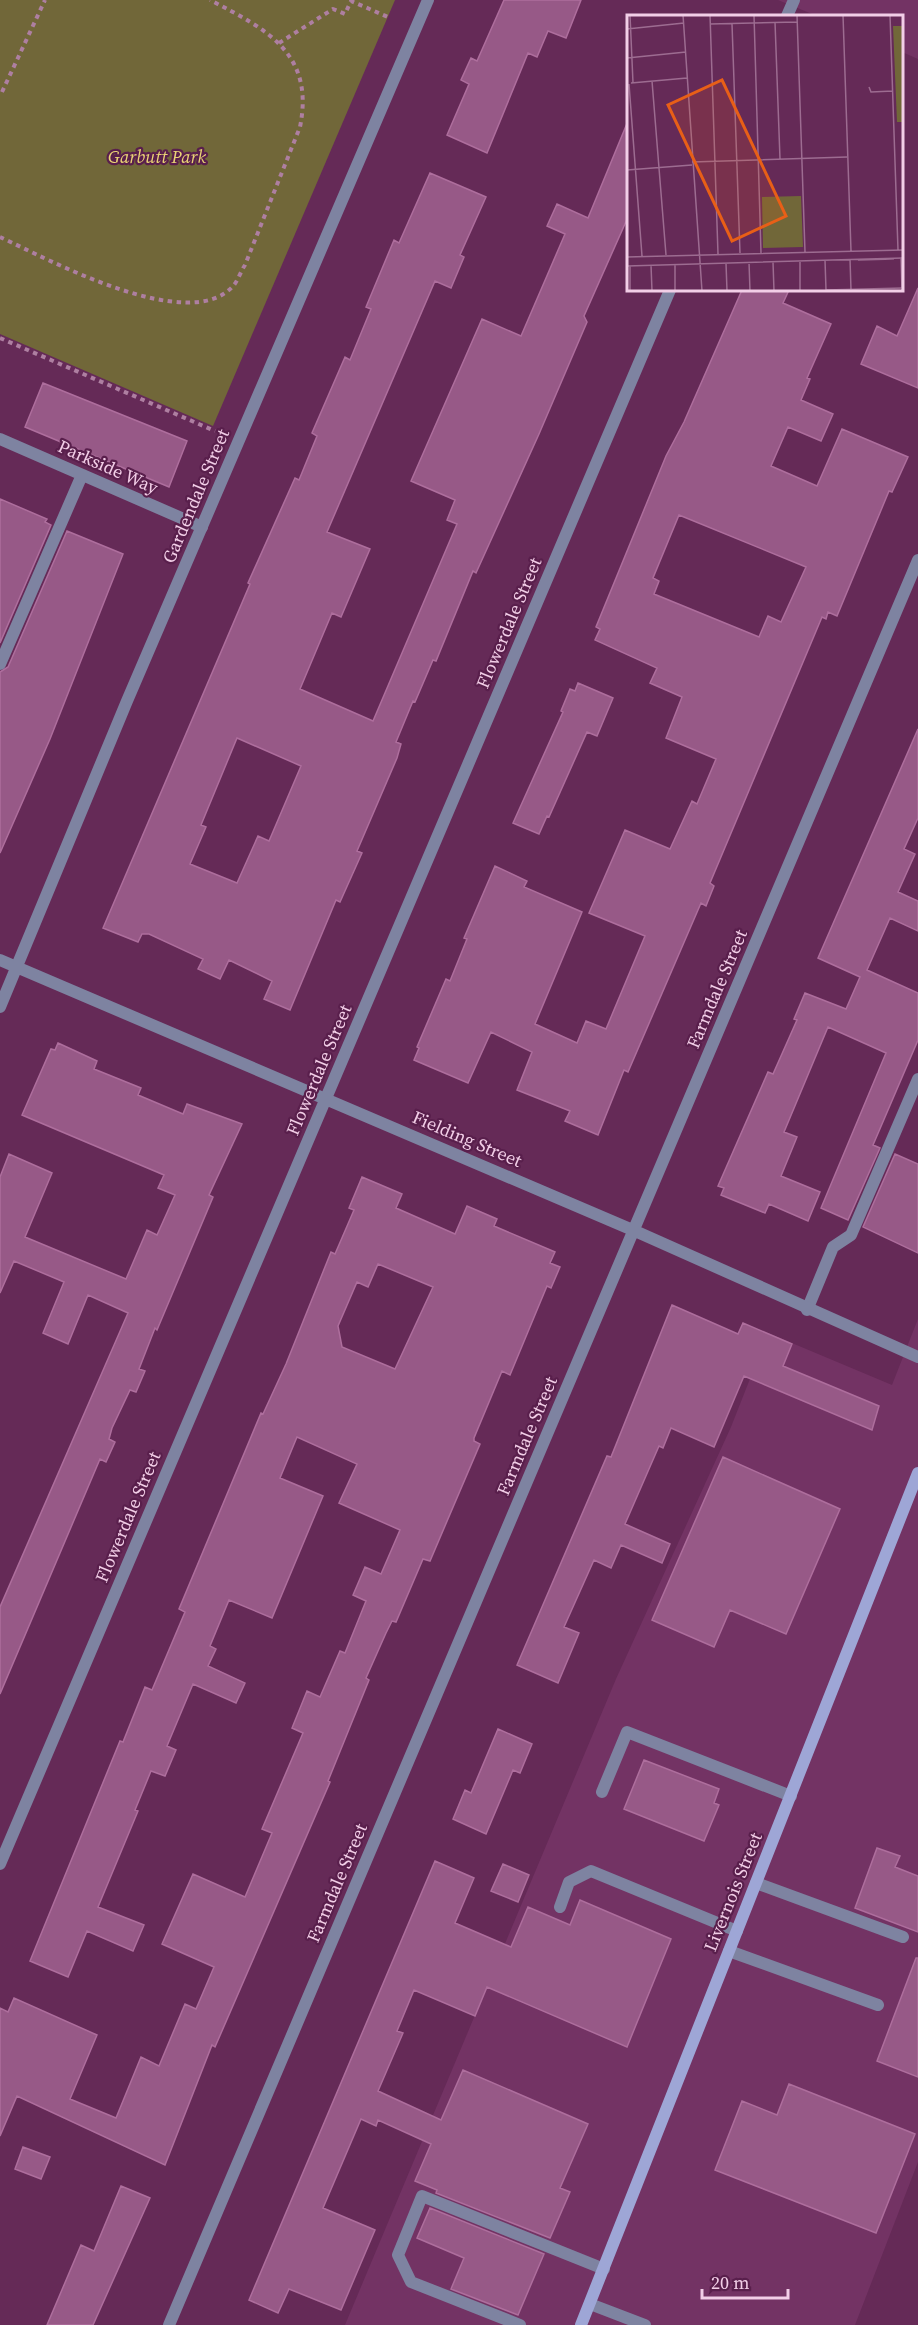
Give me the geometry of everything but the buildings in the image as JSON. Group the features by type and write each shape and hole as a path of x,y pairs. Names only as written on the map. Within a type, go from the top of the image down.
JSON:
{"street":[{"name":"Gardendale Street","path":"0,1007 202,527 428,0"},
{"path":"787,15 794,0"},
{"name":"Flowerdale Street","path":"0,1864 670,291"},
{"name":"Parkside Way","path":"0,439 202,527"},
{"path":"0,664 82,475"},
{"name":"Farmdale Street","path":"169,2325 918,560"},
{"name":"Fielding Street","path":"0,960 635,1231 807,1310 918,1357"},
{"path":"807,1310 833,1247 851,1235 918,1079"},
{"name":"Livernois Street","path":"581,2325 918,1473"},
{"path":"602,1792 627,1732 790,1796"},
{"path":"560,1906 569,1882 591,1871 737,1931"},
{"path":"756,1883 903,1937"},
{"path":"729,1951 878,2005"},
{"path":"520,2325 411,2282 398,2255 422,2196 604,2269"},
{"path":"590,2304 645,2325"}],"path":[{"path":"2,92 45,0"},
{"path":"0,237 132,294 178,303 212,300 233,286 245,265 300,127 305,104 291,57 270,33 210,0"},
{"path":"279,43 333,9 345,14 351,1 388,17"},
{"path":"0,338 215,431"}],"shaded area":[{"path":"778,0 918,0 918,59 903,52 903,15 815,15"},
{"path":"918,1319 918,2162 855,2325 345,2325 616,1679 731,1427 768,1333 892,1385"}],"green space":[{"name":"Garbutt Park","path":"0,0 395,0 213,426 0,334"}]}
